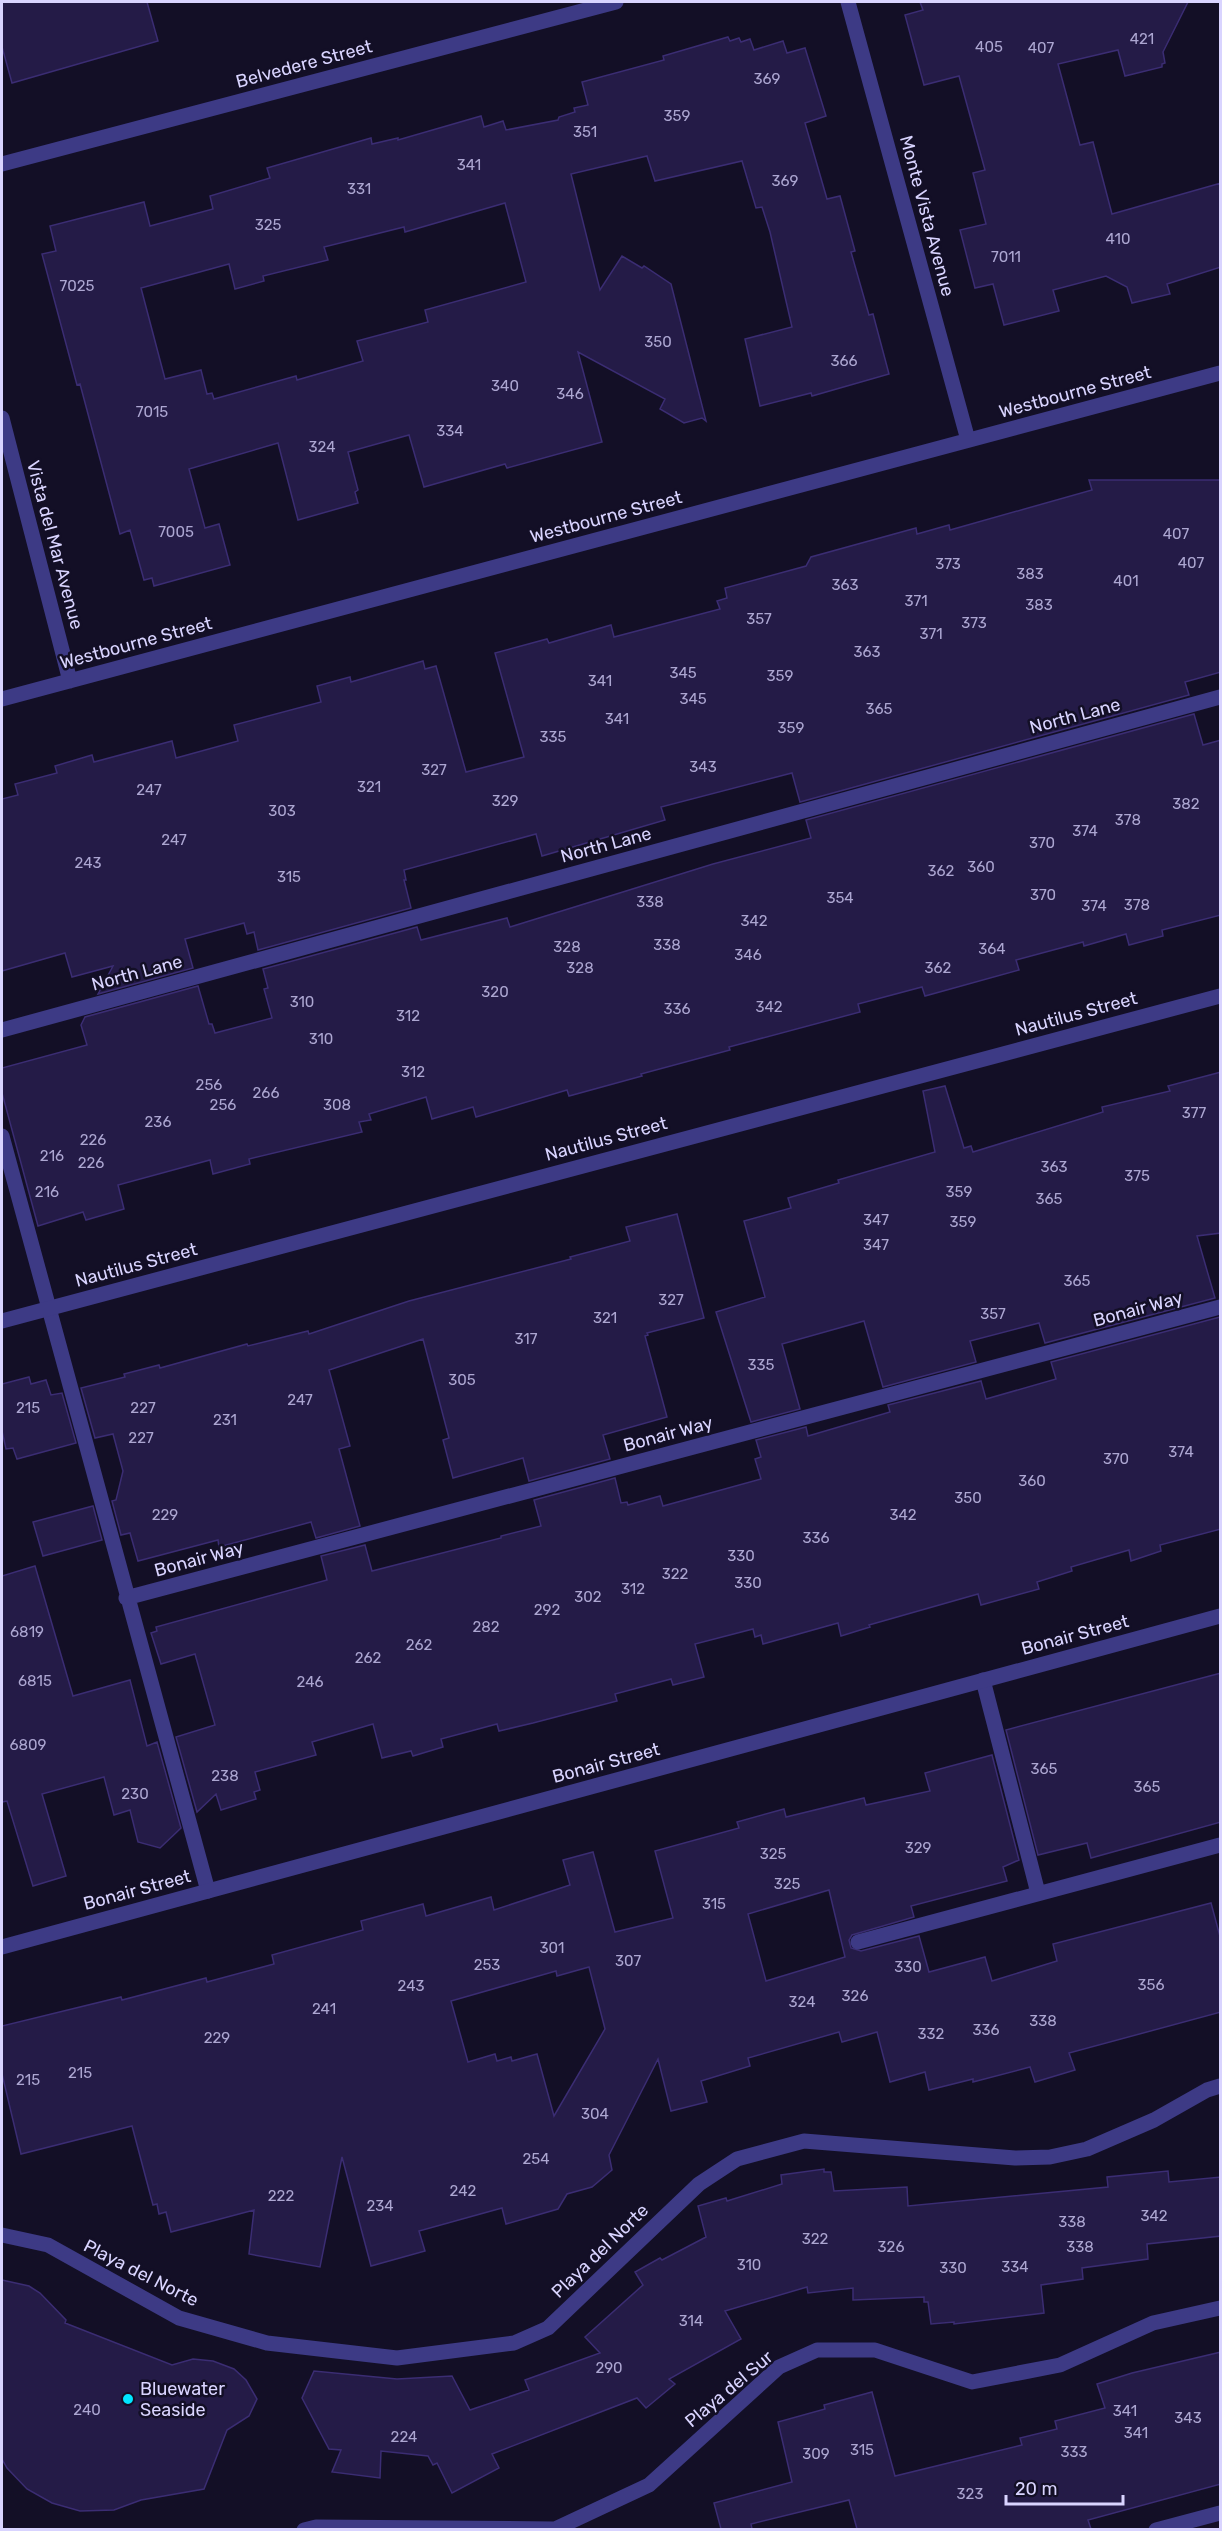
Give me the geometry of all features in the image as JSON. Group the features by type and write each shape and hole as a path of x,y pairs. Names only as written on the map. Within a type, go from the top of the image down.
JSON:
{"street":[{"name":"Belvedere Street","path":"2,164 616,2"},
{"name":"Monte Vista Avenue","path":"848,2 968,440"},
{"name":"Westbourne Street","path":"2,699 1221,373"},
{"name":"Vista del Mar Avenue","path":"2,418 70,681"},
{"name":"North Lane","path":"2,1030 1221,697"},
{"name":"Nautilus Street","path":"2,1321 1221,996"},
{"path":"2,1136 126,1598 208,1891"},
{"name":"Bonair Way","path":"126,1598 1221,1307"},
{"name":"Bonair Street","path":"2,1947 1221,1616"},
{"path":"983,1680 1038,1893"},
{"path":"858,1942 1221,1845"},
{"name":"Playa del Norte","path":"2,2235 48,2246 179,2318 267,2343 397,2358 514,2343 548,2328 699,2184 737,2159 804,2141 1015,2158 1050,2157 1087,2149 1155,2120 1207,2090 1221,2086"},
{"name":"Playa del Sur","path":"312,2529 555,2529 649,2485 779,2367 817,2350 875,2350 972,2382 1060,2366 1153,2323 1221,2308"},
{"path":"1156,2529 1221,2513"}],"building":[{"path":"2,2 147,2 158,41 12,83 2,47"},
{"path":"920,2 1188,2 1163,52 1165,63 1162,67 1125,76 1118,50 1058,64 1080,145 1093,142 1112,214 1221,183 1221,267 1167,284 1170,294 1132,303 1127,287 1106,276 1053,290 1059,311 1004,325 993,284 975,288 960,230 986,224 973,173 985,170 959,76 924,85 905,15 923,10"},
{"path":"728,37 730,41 739,38 741,42 750,39 754,50 783,41 787,53 805,48 826,116 805,123 827,199 840,196 855,251 851,252 869,315 873,314 889,374 812,396 811,393 760,406 745,339 792,327 770,232 762,207 756,208 742,161 655,181 647,156 571,174 600,290 622,256 642,268 644,266 671,284 706,421 702,418 684,423 660,409 665,399 578,352 602,442 507,468 505,464 424,487 409,435 348,452 358,490 355,492 358,503 298,520 278,443 189,469 205,528 219,524 230,565 154,586 152,578 144,580 130,530 120,534 42,254 56,251 50,226 144,202 150,226 213,209 210,196 270,178 267,168 371,138 372,144 398,138 398,140 481,116 484,127 503,121 506,130 558,120 559,117 575,112 574,108 588,105 582,82 664,60 663,56","holes":["505,203 526,282 425,310 428,322 357,341 363,361 297,380 296,376 214,399 212,393 207,394 201,370 165,379 141,288 229,264 235,289 264,281 263,276 328,260 324,247 404,227 405,232"]},
{"path":"1089,480 1221,480 1221,672 1185,682 1189,695 800,802 792,773 661,807 665,820 542,856 536,834 404,870 406,880 404,880 411,908 258,950 254,932 247,934 244,923 185,939 193,968 98,994 113,966 72,977 65,953 2,971 2,799 18,795 15,784 57,773 55,766 92,755 94,762 172,741 176,758 238,741 234,725 321,702 317,686 350,677 351,682 423,661 425,669 436,666 466,772 524,757 495,653 547,639 549,643 611,625 614,637 720,609 717,601 727,598 725,588 806,566 811,557 916,528 917,534 949,525 950,530 1092,490"},
{"path":"1194,714 1203,745 1221,740 1221,915 1162,930 1163,936 1129,945 1126,934 1084,946 1083,942 1016,960 1019,970 925,996 922,987 858,1004 860,1012 729,1047 730,1050 569,1096 567,1090 476,1117 473,1107 432,1119 426,1097 369,1114 371,1120 359,1122 362,1132 249,1159 250,1164 213,1174 210,1160 118,1185 124,1209 86,1220 83,1212 38,1226 2,1093 2,1068 87,1045 81,1025 85,1017 198,986 209,1024 212,1024 215,1033 272,1018 264,989 268,988 263,969 417,927 421,940 507,918 510,927 713,864 811,838 806,820"},
{"path":"1221,1072 1221,1233 1197,1236 1215,1298 1045,1343 1039,1323 970,1341 976,1362 883,1387 864,1321 782,1344 800,1409 751,1422 716,1312 765,1297 744,1221 791,1208 788,1198 839,1183 838,1180 935,1152 923,1091 945,1086 964,1148 971,1146 973,1152 1103,1112 1102,1107 1170,1091 1168,1086"},
{"path":"677,1214 704,1318 647,1333 648,1335 645,1336 667,1417 603,1435 610,1459 529,1481 523,1458 453,1478 443,1440 449,1438 423,1339 329,1370 350,1446 339,1449 360,1526 316,1538 311,1522 219,1547 218,1540 138,1561 130,1533 121,1535 112,1501 116,1500 123,1471 113,1434 95,1438 81,1388 125,1377 124,1374 159,1365 160,1368 247,1344 248,1346 308,1331 309,1334 409,1301 571,1259 570,1257 630,1241 626,1227"},
{"path":"1220,1317 1221,1529 1160,1545 1161,1551 1131,1561 1129,1550 1071,1567 1072,1571 1037,1582 1039,1589 981,1605 978,1594 869,1625 870,1627 841,1636 838,1623 763,1644 761,1635 755,1637 753,1629 695,1644 704,1677 673,1685 671,1679 615,1694 617,1701 533,1723 499,1731 497,1724 441,1739 443,1747 413,1756 411,1751 382,1758 373,1724 312,1742 316,1755 255,1772 260,1790 254,1792 256,1799 221,1810 216,1794 197,1812 176,1737 215,1725 195,1654 161,1664 151,1633 157,1631 156,1627 327,1580 321,1556 365,1545 372,1571 541,1526 534,1500 615,1478 621,1503 627,1502 628,1505 660,1496 663,1506 761,1479 755,1459 761,1457 756,1440 806,1427 808,1436 890,1412 888,1405 981,1381 986,1399 1056,1379 1051,1362"},
{"path":"29,1377 31,1384 46,1380 51,1395 62,1393 76,1443 17,1459 13,1448 6,1449 2,1431 2,1384"},
{"path":"93,1506 102,1540 43,1556 33,1522"},
{"path":"35,1566 73,1696 130,1680 147,1746 157,1742 181,1828 160,1848 138,1842 130,1810 114,1815 104,1777 42,1794 66,1876 33,1886 7,1801 2,1802 2,1576"},
{"path":"1221,1673 1221,1822 1091,1858 1087,1843 1038,1855 1006,1730"},
{"path":"992,1755 1019,1860 1003,1867 1007,1881 911,1906 914,1917 852,1935 849,1940 851,1948 861,1951 919,1936 929,1972 985,1957 992,1981 1057,1961 1053,1944 1211,1903 1221,1940 1221,2012 1069,2053 1075,2070 1035,2082 1030,2067 973,2082 973,2079 929,2090 925,2072 890,2082 877,2032 842,2042 839,2032 748,2058 750,2066 701,2081 707,2102 671,2111 658,2059 609,2155 612,2170 592,2187 567,2194 558,2209 506,2224 502,2208 419,2231 425,2251 371,2266 342,2157 320,2267 249,2254 254,2210 171,2232 166,2212 159,2214 157,2204 153,2205 132,2126 21,2154 2,2074 2,2026 121,1997 122,2000 206,1978 207,1982 274,1964 272,1955 363,1930 361,1921 423,1904 426,1916 491,1897 494,1910 570,1885 563,1860 593,1852 615,1932 673,1918 655,1851 739,1828 737,1822 784,1809 786,1817 864,1798 866,1805 930,1791 925,1773","holes":["829,1890 845,1957 766,1981 748,1914","589,1967 605,2029 554,2116 537,2054 512,2061 511,2057 497,2061 495,2054 468,2062 451,2001 556,1971 557,1976"]},
{"path":"824,2169 824,2172 831,2172 834,2191 907,2187 908,2206 1108,2187 1107,2177 1168,2171 1169,2182 1221,2177 1221,2236 1147,2244 1148,2259 1082,2268 1083,2279 1041,2285 1044,2313 954,2324 954,2322 931,2324 928,2302 924,2302 924,2297 853,2300 853,2288 808,2293 807,2287 725,2311 741,2339 669,2379 675,2384 646,2408 637,2398 492,2454 499,2468 452,2493 437,2463 433,2465 428,2456 381,2451 380,2478 332,2472 341,2450 329,2449 302,2398 314,2371 397,2379 452,2376 470,2410 529,2390 525,2380 600,2353 585,2337 643,2285 635,2272 706,2237 698,2206 726,2198 727,2201 782,2184 781,2175"},
{"name":"Bluewater Seaside","path":"2,2280 29,2286 40,2293 66,2320 65,2323 172,2365 193,2359 213,2361 234,2369 246,2380 257,2399 249,2416 227,2430 204,2489 141,2500 114,2510 80,2511 52,2503 27,2489 7,2468 2,2459"},
{"path":"1221,2352 1221,2484 1088,2520 1091,2529 857,2529 849,2500 751,2524 752,2529 721,2529 714,2503 792,2482 778,2422 825,2409 824,2405 872,2392 895,2476 1022,2445 1020,2438 1057,2429 1055,2421 1105,2408 1097,2384 1132,2373"}],"place":[{"name":"Bluewater Seaside","path":"128,2399"}]}
